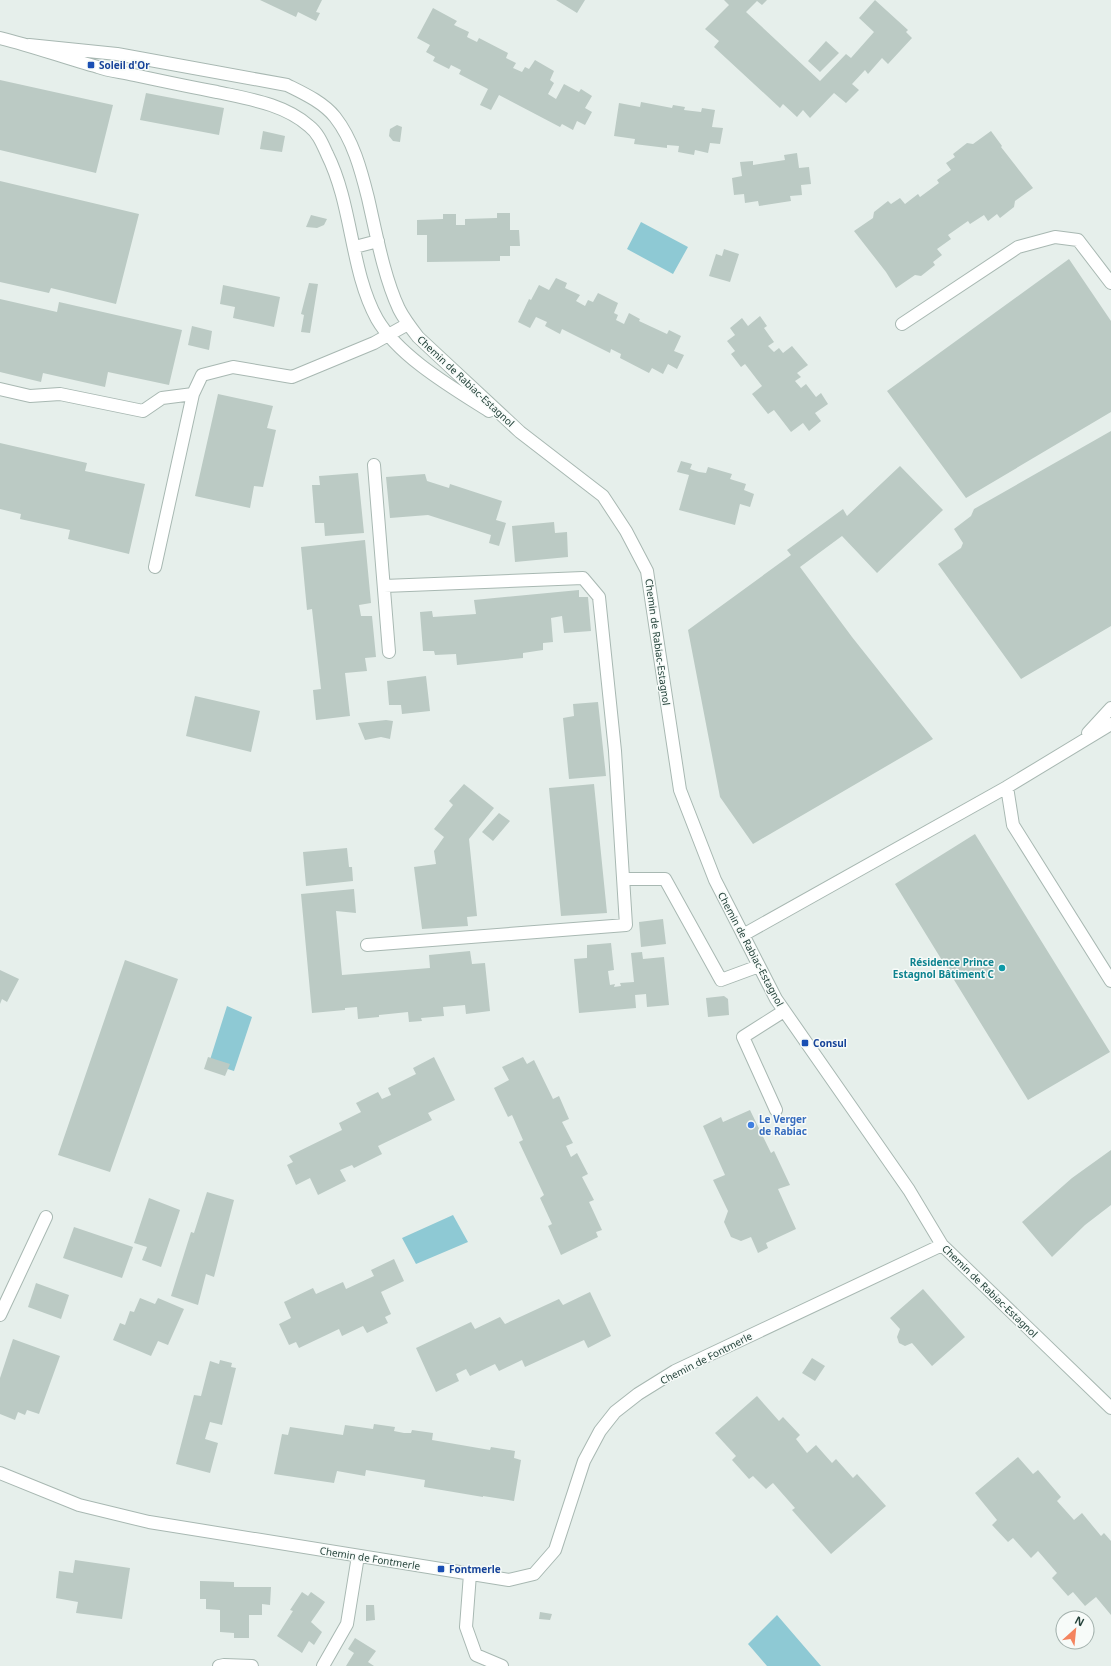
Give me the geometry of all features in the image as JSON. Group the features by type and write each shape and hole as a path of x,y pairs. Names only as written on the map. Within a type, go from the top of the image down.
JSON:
{"street":[{"name":"Chemin de Rabiac-Estagnol","path":"0,38 29,45 98,67 254,100 275,106 309,125 318,135 334,168 344,199 366,296 378,320 388,335 404,351 434,375 520,432 603,496 626,531 647,571 680,790 715,880 776,999 909,1190 942,1245 1111,1408"},
{"name":"Chemin de Rabiac-Estagnol","path":"29,45 101,51 152,60 287,85 311,97 334,116 354,149 364,182 384,265 399,309 408,324 418,337 520,432"},
{"path":"902,324 1018,247 1055,237 1078,240 1111,283"},
{"path":"355,247 378,241"},
{"path":"155,567 193,394 202,375 233,367 292,377 374,343 408,324"},
{"path":"0,389 30,396 60,394 143,411 162,398 193,394"},
{"path":"374,465 389,652"},
{"path":"367,944 626,925 615,751 599,597 583,578 384,586"},
{"path":"1080,743 1111,708"},
{"path":"743,935 1007,787 1111,724"},
{"path":"1007,787 1013,825 1111,981"},
{"path":"624,879 665,879 721,980 759,966"},
{"path":"776,1110 743,1037 784,1011"},
{"path":"0,1315 46,1217"},
{"name":"Chemin de Fontmerle","path":"0,1473 79,1504 149,1522 509,1580 534,1574 554,1550 584,1461 600,1432 615,1412 638,1394 675,1371 942,1245"},
{"path":"322,1666 346,1624 358,1556"},
{"path":"470,1574 466,1627 476,1656 502,1666"},
{"path":"219,1666 252,1666"}],"water":[{"path":"641,222 688,247 673,274 627,249"},
{"path":"227,1006 252,1017 234,1071 209,1063"},
{"path":"453,1215 468,1242 416,1264 402,1238"},
{"path":"777,1615 821,1666 767,1666 748,1644"}],"building":[{"path":"260,0 322,0 316,12 320,13 316,21 298,12 296,17"},
{"path":"556,0 585,0 577,13"},
{"path":"724,0 767,0 762,5 757,1 746,12 820,81 846,54 851,58 874,32 859,18 875,0 908,30 906,32 912,38 888,64 882,58 868,74 865,70 852,84 859,90 846,103 834,93 810,118 803,110 797,117 783,104 780,108 714,47 719,41 705,29 729,5"},
{"path":"433,8 457,21 454,25 469,32 467,37 477,42 479,38 508,53 506,58 516,63 513,68 522,72 525,67 529,69 535,60 554,71 550,80 554,83 548,94 556,99 564,84 579,92 581,89 592,96 585,108 592,112 585,125 577,121 573,130 562,124 560,127 499,95 491,110 480,105 488,89 459,74 461,70 451,65 449,69 433,61 435,57 426,52 430,45 417,38"},
{"path":"826,41 839,53 820,72 808,61"},
{"path":"0,80 113,105 96,173 0,150"},
{"path":"146,93 224,108 219,135 140,120"},
{"path":"641,102 672,108 673,105 685,107 684,110 701,112 702,108 715,110 712,127 723,128 720,144 710,143 708,153 695,150 694,155 678,152 679,146 667,145 667,148 634,144 635,139 614,136 619,103 640,107"},
{"path":"397,125 402,127 400,142 393,141 389,136 390,129"},
{"path":"263,131 285,136 282,152 260,149"},
{"path":"991,131 1002,146 1001,147 1033,188 1015,201 1014,207 1000,218 997,214 988,221 984,215 970,224 968,221 948,235 951,239 937,249 942,255 933,262 935,265 921,276 915,275 896,288 886,272 854,231 873,218 874,212 888,201 891,204 900,198 905,204 918,194 920,197 939,183 937,180 951,170 946,163 955,157 953,154 967,143 973,144"},
{"path":"797,153 799,168 809,167 811,184 801,185 802,195 790,196 791,201 759,206 758,201 745,203 744,194 734,195 732,178 742,176 740,162 753,161 753,165 785,160 784,155"},
{"path":"0,181 139,214 116,304 51,288 49,293 0,282"},
{"path":"497,213 510,213 510,230 519,230 520,246 510,246 510,256 500,256 500,261 427,262 427,235 417,235 417,220 443,219 443,214 456,214 456,225 465,225 465,219 497,218"},
{"path":"311,215 327,219 324,225 317,228 306,227"},
{"path":"724,249 739,254 730,282 709,276 716,254 722,256"},
{"path":"1069,259 1111,321 1111,412 966,498 887,391"},
{"path":"556,278 567,283 565,288 580,295 576,301 585,306 588,300 593,302 598,293 618,303 614,313 618,315 616,320 624,324 629,313 640,319 639,321 667,334 669,330 681,336 674,351 684,355 677,369 668,364 663,374 652,368 649,373 620,358 621,354 611,349 610,353 562,329 560,334 545,326 547,322 536,317 530,328 518,322 529,299 531,300 539,285 549,290"},
{"path":"309,283 318,284 310,333 301,332 304,315 301,314"},
{"path":"223,285 280,297 274,327 233,318 235,307 220,304"},
{"path":"0,299 57,312 59,302 182,330 169,385 108,372 105,387 43,373 41,382 0,372"},
{"path":"760,316 767,326 764,328 774,342 768,346 774,352 779,348 783,353 792,346 808,365 797,373 801,377 795,381 801,388 806,384 816,397 821,393 828,404 815,413 821,421 809,431 803,423 791,432 774,410 768,414 752,394 762,386 745,364 741,367 731,354 735,351 727,341 735,335 730,328 742,318 748,326"},
{"path":"192,326 212,331 209,350 188,345"},
{"path":"218,394 273,406 267,428 276,430 263,487 254,486 250,508 195,496"},
{"path":"1111,431 1111,626 1021,679 938,564 961,548 963,543 954,529 971,516 974,509"},
{"path":"0,443 87,463 85,471 145,484 129,554 68,539 70,530 20,519 21,514 0,509"},
{"path":"681,461 692,464 690,469 699,472 706,473 708,467 732,474 730,479 746,484 744,490 754,494 750,507 740,504 735,525 679,510 689,475 677,472"},
{"path":"900,466 943,510 877,573 842,536 800,567 852,637 933,739 753,844 720,797 688,630 791,555 787,550 843,509 847,516"},
{"path":"358,473 364,533 325,536 324,523 315,523 312,485 320,485 319,476"},
{"path":"425,474 427,481 449,488 450,484 502,501 496,520 506,523 499,546 489,543 491,535 428,515 390,518 386,477"},
{"path":"554,522 555,533 567,532 568,557 515,562 512,526"},
{"path":"365,540 371,603 359,605 361,616 372,616 376,657 365,658 367,671 345,673 350,716 316,720 313,690 321,689 312,609 307,610 301,547"},
{"path":"579,590 579,597 588,597 591,631 564,633 562,616 551,618 553,642 543,643 543,650 523,653 523,658 457,665 456,654 435,655 434,651 423,651 420,612 432,611 433,617 476,614 474,600"},
{"path":"426,676 430,711 402,714 401,705 389,705 387,681"},
{"path":"195,696 260,711 251,752 186,736"},
{"path":"598,702 606,776 569,779 563,718 574,716 573,704"},
{"path":"386,720 393,721 390,739 381,737 365,740 358,723"},
{"path":"464,784 494,808 469,839 477,916 467,917 468,926 422,929 414,867 436,864 434,851 444,837 434,829 453,805 449,801"},
{"path":"594,784 607,913 561,916 549,788"},
{"path":"499,813 510,821 493,841 482,832"},
{"name":"Résidence Prince Estagnol Bâtiment C","path":"975,834 1110,1052 1028,1100 895,884"},
{"path":"347,848 349,867 352,867 353,881 306,886 303,852"},
{"path":"354,889 356,913 336,911 342,975 430,968 429,955 470,951 472,964 485,963 490,1011 466,1014 465,1005 443,1007 444,1016 421,1018 422,1021 409,1022 408,1012 358,1019 357,1007 345,1008 345,1010 312,1013 301,894"},
{"path":"663,919 666,944 641,947 639,922"},
{"path":"611,943 614,970 608,971 610,985 615,984 614,987 621,986 620,983 634,982 631,953 642,952 643,959 664,957 669,1005 647,1007 646,994 635,995 636,1008 579,1013 574,959 587,958 587,945"},
{"path":"125,960 178,979 110,1172 58,1155"},
{"path":"0,970 19,979 7,1002 2,999 0,1004"},
{"path":"724,996 728,999 729,1015 708,1017 706,998"},
{"path":"208,1057 230,1064 225,1076 204,1069"},
{"path":"434,1057 455,1100 428,1113 432,1120 378,1146 382,1154 354,1168 352,1165 340,1170 346,1181 318,1195 310,1178 296,1185 287,1165 293,1162 289,1156 342,1130 339,1123 361,1112 356,1103 378,1092 382,1099 391,1095 388,1088 416,1074 413,1068"},
{"path":"523,1057 527,1064 534,1060 553,1099 559,1096 569,1119 562,1122 573,1143 566,1146 571,1157 577,1153 588,1174 582,1177 594,1200 589,1202 602,1230 596,1232 598,1237 561,1255 548,1226 552,1224 540,1198 544,1195 519,1142 523,1140 512,1115 508,1117 494,1088 509,1080 502,1067"},
{"path":"750,1110 771,1153 774,1151 790,1185 778,1189 796,1229 766,1243 768,1248 758,1253 751,1237 741,1241 731,1237 724,1222 728,1211 713,1180 725,1175 703,1126 721,1117 723,1122"},
{"path":"1111,1150 1111,1205 1085,1225 1052,1257 1022,1222 1072,1178"},
{"path":"207,1192 234,1200 214,1277 206,1274 198,1305 171,1296 191,1232 194,1233"},
{"path":"149,1198 180,1210 161,1267 142,1260 147,1247 134,1243"},
{"path":"74,1227 133,1247 122,1278 63,1258"},
{"path":"394,1259 404,1281 381,1292 391,1314 385,1317 388,1323 367,1333 363,1326 342,1336 339,1329 299,1348 296,1342 289,1345 279,1324 291,1318 284,1302 313,1288 316,1294 343,1282 346,1289 374,1276 371,1270"},
{"path":"36,1283 69,1295 61,1319 28,1307"},
{"path":"923,1289 965,1337 932,1366 912,1343 905,1346 899,1343 897,1337 900,1329 890,1318"},
{"path":"590,1292 611,1336 588,1348 584,1340 525,1367 522,1360 499,1371 495,1364 470,1376 466,1369 456,1374 459,1381 436,1392 416,1348 471,1322 475,1329 500,1317 505,1324 559,1299 563,1305"},
{"path":"140,1298 155,1304 158,1298 184,1309 168,1345 158,1341 151,1356 113,1340 120,1323 125,1325 130,1311 134,1312"},
{"path":"13,1339 60,1356 39,1414 27,1410 25,1415 18,1412 15,1420 0,1414 0,1378"},
{"path":"812,1358 825,1366 815,1381 802,1373"},
{"path":"220,1360 232,1363 231,1367 236,1368 222,1425 210,1422 205,1439 218,1443 210,1473 176,1464 194,1395 201,1396 210,1361 219,1364"},
{"path":"757,1396 779,1421 783,1417 800,1435 796,1439 807,1453 816,1445 832,1463 836,1459 853,1478 857,1474 886,1506 831,1554 792,1510 795,1508 773,1483 766,1489 753,1476 749,1479 732,1460 736,1456 715,1433"},
{"path":"374,1424 395,1427 394,1431 404,1433 411,1433 412,1430 433,1433 432,1440 490,1450 491,1447 515,1451 514,1458 521,1460 514,1501 424,1487 425,1480 366,1470 365,1476 337,1471 334,1483 274,1474 282,1434 288,1435 290,1427 343,1435 345,1425 373,1429"},
{"path":"1018,1457 1033,1474 1038,1470 1061,1497 1057,1501 1074,1520 1082,1513 1101,1536 1104,1533 1111,1541 1111,1615 1096,1597 1085,1606 1073,1592 1068,1596 1052,1578 1057,1573 1038,1551 1031,1558 1013,1538 1008,1542 992,1525 997,1520 975,1493"},
{"path":"75,1560 130,1568 122,1619 76,1613 78,1602 56,1598 59,1571 73,1573"},
{"path":"200,1581 234,1582 234,1587 271,1587 270,1605 262,1604 262,1615 249,1615 249,1638 234,1638 234,1633 220,1632 220,1610 206,1609 206,1599 200,1599"},
{"path":"302,1592 308,1596 311,1592 325,1602 311,1622 322,1632 314,1645 309,1641 302,1653 277,1636 293,1611 290,1610"},
{"path":"366,1605 374,1605 375,1620 366,1621"},
{"path":"540,1612 552,1614 550,1620 539,1619"},
{"path":"355,1638 376,1651 368,1662 374,1666 346,1666 354,1653 348,1649"}],"place":[{"name":"Soleil d'Or","path":"91,65"},
{"name":"Résidence Prince Estagnol Bâtiment C","path":"1002,968"},
{"name":"Consul","path":"805,1043"},
{"name":"Le Verger de Rabiac","path":"751,1125"},
{"name":"Fontmerle","path":"441,1569"}]}
